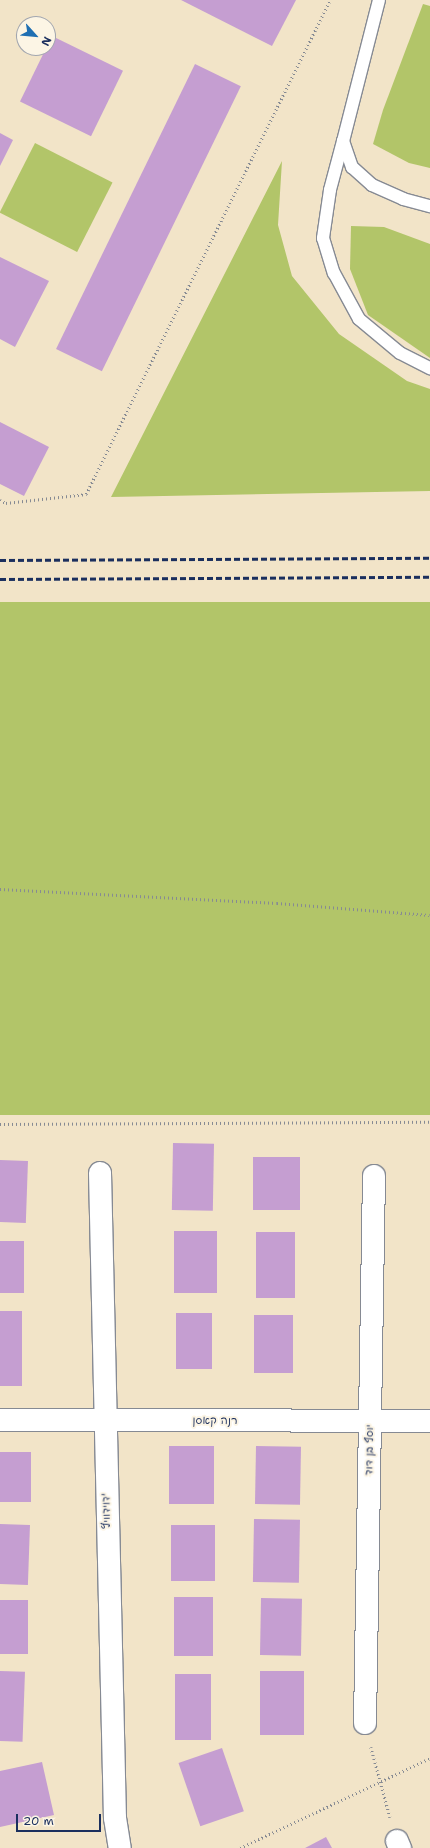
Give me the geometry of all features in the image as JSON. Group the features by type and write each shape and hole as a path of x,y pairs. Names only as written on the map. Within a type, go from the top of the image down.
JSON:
{"street":[{"name":"דוידוויץ'","path":"100,1173 115,1818 120,1848"},
{"name":"יוסף בן דוד","path":"365,1723 374,1176"},
{"name":"רנה קאסן","path":"0,1420 430,1421"}],"lane":[{"path":"379,0 330,190 323,238 334,273 359,319 400,353 430,368"},
{"path":"343,141 352,167 372,185 403,199 430,206"}],"path":[{"path":"0,500 6,503 86,494 330,0"},
{"path":"0,889 277,903 430,915"},
{"path":"0,1124 430,1122"},
{"path":"365,1723 380,1782 399,1845"},
{"path":"240,1848 430,1758"}],"green space":[{"path":"423,4 430,6 430,168 409,163 373,144 383,110"},
{"path":"35,143 113,182 77,252 0,213"},
{"path":"282,161 278,225 292,276 339,334 407,381 430,389 430,491 111,497"},
{"path":"351,226 384,227 430,244 430,358 368,315 350,269"},
{"path":"0,602 430,602 430,1115 0,1115"}],"building":[{"path":"181,0 296,0 272,46"},
{"path":"56,38 123,71 91,136 20,102 42,56 56,56"},
{"path":"195,64 241,86 102,371 56,349"},
{"path":"0,133 13,140 0,166"},
{"path":"0,257 49,281 15,347 0,339"},
{"path":"0,422 49,447 24,496 0,484"},
{"path":"173,1143 214,1144 213,1211 172,1210"},
{"path":"253,1157 300,1157 300,1210 253,1210"},
{"path":"0,1160 28,1161 26,1223 0,1222"},
{"path":"174,1231 217,1231 217,1293 174,1293"},
{"path":"256,1232 295,1232 295,1298 256,1298"},
{"path":"0,1241 24,1241 24,1293 0,1293"},
{"path":"0,1311 22,1311 22,1386 0,1386"},
{"path":"176,1313 212,1313 212,1369 176,1369"},
{"path":"254,1315 293,1315 293,1373 254,1373"},
{"path":"169,1446 214,1446 214,1504 169,1504"},
{"path":"256,1446 301,1447 300,1505 255,1504"},
{"path":"0,1452 31,1452 31,1502 0,1502"},
{"path":"254,1519 300,1520 299,1583 253,1582"},
{"path":"0,1524 30,1525 28,1585 0,1584"},
{"path":"171,1525 215,1525 215,1581 171,1581"},
{"path":"174,1597 213,1597 213,1656 174,1656"},
{"path":"261,1598 302,1599 301,1656 260,1655"},
{"path":"0,1600 28,1600 28,1654 0,1654"},
{"path":"0,1671 25,1672 23,1742 0,1741"},
{"path":"260,1671 304,1671 304,1735 260,1735"},
{"path":"175,1674 211,1674 211,1740 175,1740"},
{"path":"222,1748 244,1811 200,1826 179,1763"},
{"path":"42,1762 54,1815 0,1827 0,1771"},
{"path":"326,1837 332,1848 305,1848"}],"railway":[{"path":"0,560 430,558"},
{"path":"0,579 430,577"}]}
